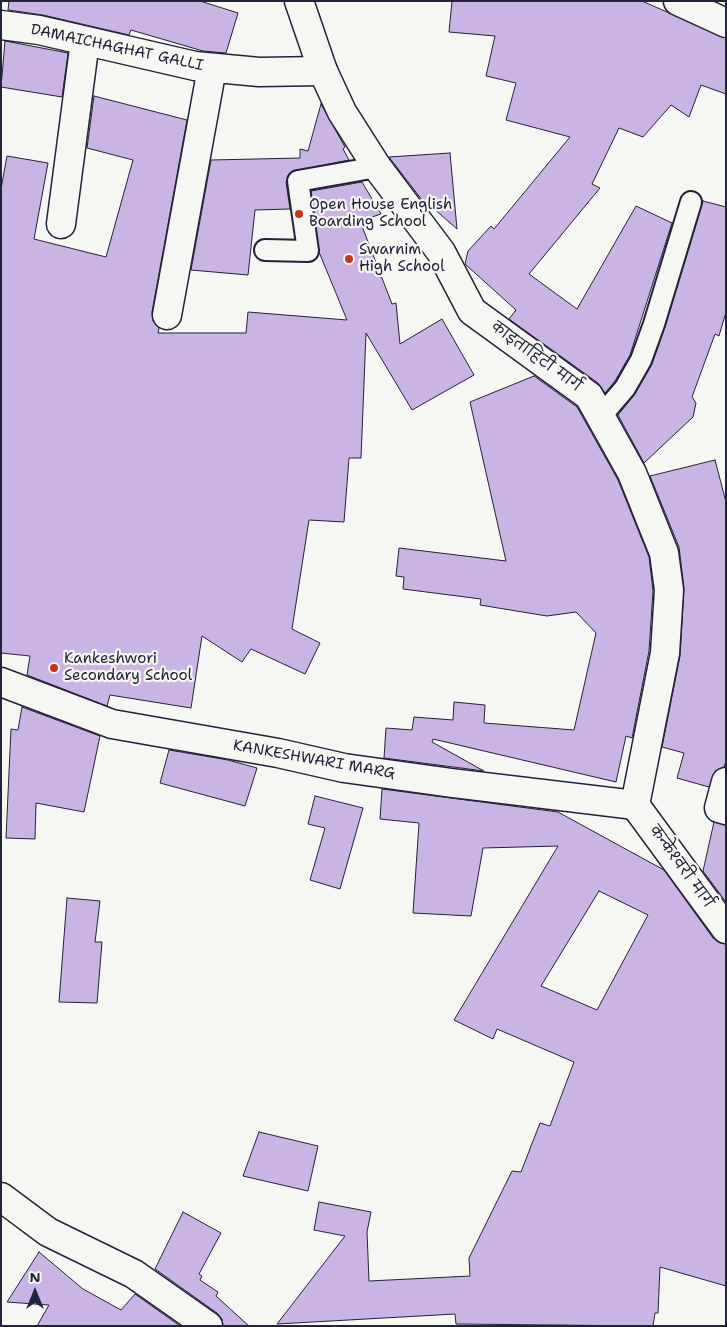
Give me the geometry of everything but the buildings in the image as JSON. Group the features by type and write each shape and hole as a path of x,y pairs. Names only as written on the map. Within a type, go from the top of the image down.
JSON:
{"street":[{"name":"काइताहिटी मार्ग","path":"299,1 323,71 342,112 378,167 441,252 472,310 589,396 632,473 664,553 669,590 664,653 635,805"},
{"path":"678,1 726,23"},
{"name":"DAMAICHAGHAT GALLI","path":"1,25 39,30 195,66 259,72 323,71"},
{"path":"61,224 85,41"},
{"path":"167,315 212,68"},
{"name":"KANKESHWARI MARG","path":"1,682 112,724 278,753 344,768 635,805"},
{"path":"722,809 726,782"},
{"name":"कन्केश्वरी मार्ग","path":"635,805 726,929"},
{"path":"1,1197 48,1232 134,1274 208,1326"}],"lane":[{"path":"265,250 308,251 298,181 378,167"},
{"path":"601,416 625,388 641,360 654,324 691,202"}],"place":[{"name":"Open House English Boarding School","path":"299,214"},
{"name":"Swarnim High School","path":"349,259"},
{"name":"Kankeshwori Secondary School","path":"54,668"}]}
